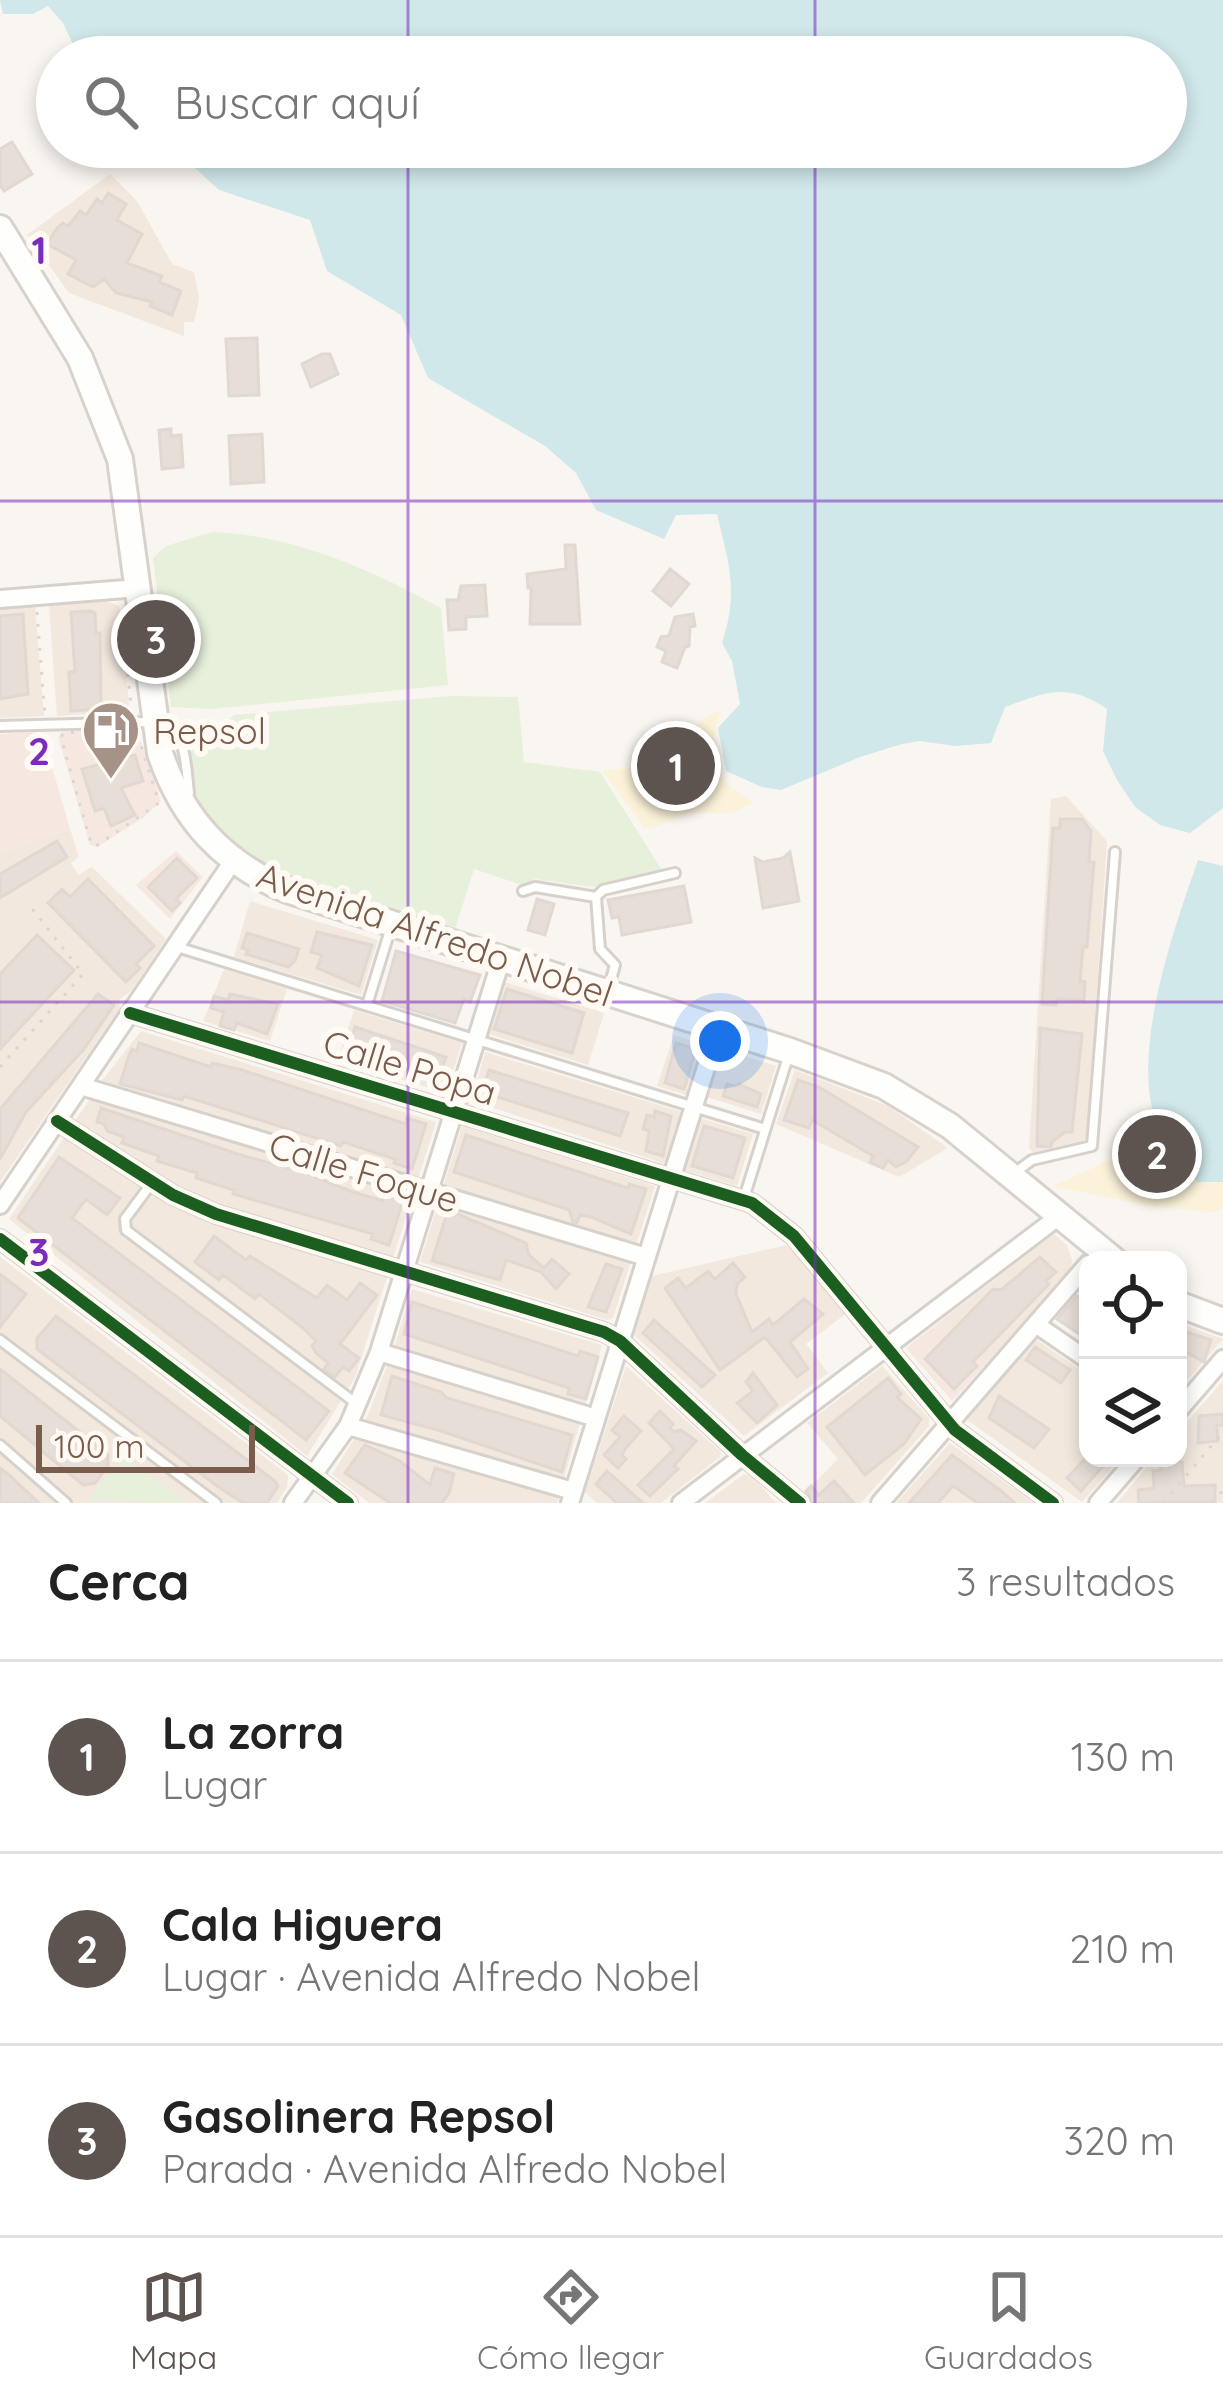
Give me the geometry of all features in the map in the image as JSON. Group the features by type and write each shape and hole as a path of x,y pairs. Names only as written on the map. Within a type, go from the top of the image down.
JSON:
{"main road":[{"name":"Avenida Alfredo Nobel","path":"0,228 80,358 104,411 120,459 169,779 199,829 233,861 287,890 392,926 860,1075 908,1098 950,1126 1092,1251"},
{"path":"1187,1307 1223,1321"}],"street":[{"path":"0,599 138,588"},
{"path":"0,1205 233,861"},
{"path":"293,1503 348,1426 379,1352 501,960"},
{"name":"Calle Popa","path":"130,1013 743,1199 780,1221 950,1424 1053,1503"},
{"path":"348,1426 572,1497 718,1029"},
{"name":"Calle Foque","path":"81,1086 646,1257"},
{"path":"57,1121 152,1183 216,1214 620,1340 800,1503"},
{"path":"680,1503 1058,1217"},
{"path":"0,1239 348,1503"},
{"path":"880,1503 1079,1279"},
{"path":"1036,1325 1087,1359"},
{"path":"379,1352 596,1418"},
{"path":"1187,1401 1223,1359"},
{"path":"1098,1503 1129,1467"}],"lane":[{"path":"0,726 159,722"},
{"path":"1011,1177 1032,1160 1092,1146 1115,852"},
{"path":"607,994 615,965 600,949 596,897 603,890 675,873"},
{"path":"523,891 535,887 596,897"},
{"path":"367,1005 392,926"},
{"path":"176,946 765,1129"},
{"path":"743,1199 790,1051"},
{"path":"152,1183 125,1219 126,1230 358,1405"},
{"path":"0,1340 216,1503"},
{"path":"0,1445 66,1503"}],"path":[{"path":"43,604 36,605 45,718 51,717"},
{"path":"122,714 131,705 124,643"},
{"path":"111,730 139,740 159,803 96,845 91,843 63,734 111,730"},
{"path":"0,1067 83,974 30,906"},
{"path":"1163,1503 1223,1432"},
{"path":"1212,1503 1223,1490"}],"shaded area":[{"path":"110,174 137,201 172,264 194,272 199,299 194,322 184,322 184,336 69,293 27,235"},
{"path":"106,601 119,606 129,704 123,712 57,716 49,605"},
{"path":"35,606 44,716 0,718 0,608"},
{"path":"112,729 141,742 161,801 97,847 90,845 58,737 62,732"},
{"path":"42,732 70,829 0,853 0,734"},
{"path":"1066,796 1107,841 1087,1140 1033,1152 1029,1149 1051,799"},
{"path":"70,829 79,857 71,863 78,875 92,867 166,939 132,990 119,1000 120,1008 0,1182 0,853"},
{"path":"176,851 203,877 170,919 136,885"},
{"path":"250,901 378,940 361,995 234,957"},
{"path":"224,969 287,989 270,1041 203,1021"},
{"path":"504,982 604,1013 588,1065 488,1034"},
{"path":"354,1010 462,1043 446,1092 337,1062"},
{"path":"141,1031 436,1122 355,1378 307,1456 9,1219"},
{"path":"674,1035 705,1045 689,1096 657,1086"},
{"path":"722,1049 776,1066 761,1114 707,1097"},
{"path":"485,1052 682,1112 666,1164 472,1101"},
{"path":"795,1070 888,1106 948,1148 899,1177 776,1124"},
{"path":"700,1118 753,1134 737,1186 684,1170"},
{"path":"462,1126 655,1186 613,1318 420,1262"},
{"path":"1054,1234 1067,1245 1072,1260 1069,1273 984,1366 942,1320"},
{"path":"787,1245 847,1313 806,1344 828,1373 744,1436 634,1335 652,1276"},
{"path":"0,1257 288,1475 277,1503 0,1503"},
{"path":"412,1289 602,1345 557,1503 369,1503 332,1474 365,1422"},
{"path":"942,1320 984,1366 952,1401 906,1348"},
{"path":"1187,1326 1223,1339 1187,1381"},
{"path":"1036,1339 1079,1369 1079,1467 1113,1467 1082,1502 966,1419"},
{"path":"626,1366 721,1452 661,1503 597,1503 585,1492"},
{"path":"882,1366 929,1418 929,1426 861,1503 811,1503 802,1495 838,1459 807,1423"},
{"path":"1223,1381 1223,1503 1117,1503 1147,1467 1187,1467 1187,1422"},
{"path":"950,1443 1034,1503 896,1503"},
{"path":"744,1474 753,1477 776,1503 705,1503"}],"green space":[{"path":"212,532 302,547 387,580 441,608 448,685 212,709 171,707 153,558 166,546"},
{"path":"451,696 518,697 524,762 600,772 662,870 594,887 535,879 522,885 474,869 454,932 280,874 221,834 197,802 190,753 200,741 226,732 226,722 234,715"},
{"path":"131,1448 135,1452 130,1460 182,1503 87,1500"}],"sand":[{"path":"720,711 715,765 727,784 753,802 730,812 688,814 645,829 602,770 659,758"},
{"path":"1182,1094 1223,1177 1223,1208 1213,1212 1150,1206 1053,1186 1141,1146 1152,1133 1147,1109"}],"water":[{"path":"0,0 1223,0 1223,808 1190,833 1160,825 1135,807 1103,751 1107,709 1080,695 1057,692 1005,707 991,743 902,744 781,790 726,771 718,728 740,704 732,661 722,643 731,593 717,514 676,515 664,539 596,510 576,473 545,446 428,378 401,315 327,271 310,220 219,190 195,168 1187,168 1187,36 69,36 48,6 33,14 3,14"},
{"path":"1198,860 1223,866 1223,1182 1197,1182 1171,1150 1159,1129 1148,1067 1158,994"}],"building":[{"path":"12,142 32,174 4,191 0,149"},
{"path":"108,193 126,204 117,220 142,234 127,263 162,276 159,282 181,291 172,315 150,306 152,302 116,293 104,279 93,287 68,274 76,260 47,244 57,228 63,223 68,226 80,211 86,215"},
{"path":"257,338 259,395 229,396 226,339"},
{"path":"330,354 338,374 311,387 302,364"},
{"path":"171,429 171,436 181,435 183,467 162,469 159,430"},
{"path":"262,434 264,482 231,484 229,436"},
{"path":"565,545 575,545 580,624 530,624 527,574 566,569"},
{"path":"670,569 689,584 671,606 653,591"},
{"path":"485,585 487,616 466,617 466,629 449,630 447,600 458,600 461,586"},
{"path":"71,612 95,613 96,633 100,633 101,709 71,711 69,672 75,672"},
{"path":"23,614 28,694 0,699 0,616"},
{"path":"693,614 695,626 690,627 689,646 677,668 662,662 666,651 657,647 661,637 669,636 675,617"},
{"path":"135,755 143,781 121,788 135,815 111,826 104,808 95,811 82,769"},
{"path":"1060,819 1082,819 1091,831 1089,862 1094,862 1080,981 1085,982 1084,1000 1057,999 1056,1005 1042,1004 1053,828 1060,828"},
{"path":"57,841 67,857 0,898 0,874"},
{"path":"790,852 799,901 763,908 755,858 763,862"},
{"path":"177,858 197,878 176,899 180,903 172,911 148,887"},
{"path":"88,879 154,946 126,982 48,903 62,889 70,897"},
{"path":"684,886 691,922 622,935 619,917 612,918 608,900"},
{"path":"537,899 554,904 545,935 528,930"},
{"path":"317,932 372,945 359,986 317,968 322,955 311,952"},
{"path":"247,933 299,949 295,961 288,967 246,954 248,950 242,948"},
{"path":"37,935 74,970 0,1049 0,974"},
{"path":"396,951 480,975 470,1002 464,999 455,1023 382,1001"},
{"path":"507,989 584,1013 572,1053 494,1029"},
{"path":"98,994 114,1005 84,1049 26,1112 0,1159 0,1109"},
{"path":"230,994 278,1004 267,1034 237,1023 234,1030 220,1026 224,1012 211,1008 214,996 228,1000"},
{"path":"355,1027 446,1057 439,1079 348,1049"},
{"path":"1040,1028 1082,1034 1072,1132 1065,1132 1051,1147 1037,1146"},
{"path":"139,1043 211,1067 212,1063 242,1070 406,1124 407,1118 426,1124 412,1169 343,1142 341,1146 184,1096 182,1100 120,1084 129,1055"},
{"path":"676,1043 696,1049 684,1089 665,1083"},
{"path":"489,1070 628,1113 620,1136 482,1092"},
{"path":"798,1080 819,1087 918,1147 907,1161 896,1167 888,1160 883,1168 870,1162 873,1156 812,1120 809,1128 784,1120"},
{"path":"727,1084 761,1094 757,1107 723,1096"},
{"path":"101,1108 244,1156 292,1169 294,1164 300,1166 301,1171 350,1191 383,1201 384,1195 403,1201 389,1245 371,1239 373,1234 233,1194 234,1190 196,1178 197,1173 157,1161 159,1156 122,1143 124,1137 97,1122"},
{"path":"655,1111 671,1116 663,1156 646,1151 649,1131 643,1129 647,1115 654,1117"},
{"path":"704,1126 745,1138 733,1178 692,1166"},
{"path":"466,1135 628,1188 629,1184 646,1189 631,1234 591,1217 580,1215 573,1222 569,1210 454,1172"},
{"path":"59,1157 120,1198 107,1215 86,1199 72,1218 329,1411 306,1440 18,1218"},
{"path":"448,1210 526,1243 529,1255 544,1268 552,1259 569,1274 556,1289 541,1272 506,1260 500,1280 432,1261"},
{"path":"214,1236 246,1260 250,1256 317,1298 327,1285 347,1300 360,1283 377,1295 340,1344 359,1358 349,1371 343,1367 335,1377 324,1369 328,1363 316,1353 312,1346 316,1341 303,1328 259,1294 255,1299 223,1275 219,1280 195,1262"},
{"path":"1040,1257 1056,1272 1046,1281 1049,1284 973,1362 977,1366 954,1389 925,1359 993,1289 1001,1290"},
{"path":"733,1263 745,1277 737,1284 736,1294 752,1332 769,1319 773,1325 804,1299 823,1314 790,1342 808,1369 797,1377 765,1337 720,1370 665,1288 678,1278 686,1288 708,1271 715,1279"},
{"path":"606,1264 622,1269 606,1312 588,1307"},
{"path":"0,1274 26,1294 0,1327"},
{"path":"1077,1296 1079,1297 1079,1334 1057,1319"},
{"path":"412,1302 578,1356 580,1351 598,1357 586,1399 568,1394 569,1388 404,1334"},
{"path":"56,1316 275,1481 278,1486 267,1503 243,1503 217,1486 37,1349 37,1338"},
{"path":"654,1320 715,1375 702,1387 643,1333"},
{"path":"1187,1332 1211,1340 1204,1362 1187,1353"},
{"path":"1035,1347 1070,1370 1061,1383 1026,1360"},
{"path":"0,1369 108,1454 108,1466 95,1483 83,1485 0,1416"},
{"path":"753,1373 777,1405 757,1423 737,1403 753,1391 746,1382"},
{"path":"392,1376 447,1398 572,1435 562,1472 381,1415"},
{"path":"888,1378 901,1394 897,1397 921,1419 904,1444 865,1475 827,1427"},
{"path":"999,1396 1049,1429 1034,1448 989,1418"},
{"path":"660,1411 673,1424 674,1432 681,1430 696,1441 674,1466 678,1469 650,1496 638,1485 674,1449 649,1423"},
{"path":"1223,1414 1223,1425 1217,1426 1218,1441 1198,1443 1199,1416"},
{"path":"624,1416 641,1431 625,1449 626,1459 618,1468 604,1455 620,1437 612,1430"},
{"path":"365,1445 400,1461 430,1485 435,1468 454,1474 449,1493 442,1503 390,1503 345,1473"},
{"path":"952,1455 1015,1503 978,1503 953,1486 938,1503 909,1503"},
{"path":"1079,1465 1102,1467 1081,1491 1067,1478"},
{"path":"1182,1467 1184,1486 1215,1485 1215,1502 1139,1503 1138,1490 1154,1488 1153,1471"},
{"path":"0,1468 9,1475 39,1503 0,1503"},
{"path":"607,1471 643,1503 617,1503 596,1484"},
{"path":"834,1481 854,1503 813,1503 806,1491 811,1486 819,1495"}],"cycle path":[{"path":"130,1013 752,1203 794,1236 955,1430 1053,1503"},
{"path":"57,1121 173,1195 216,1214 604,1332 620,1341 800,1503"},
{"path":"0,1239 348,1503"}],"place":[{"name":"Gasolinera Repsol","path":"156,639"},
{"name":"La zorra","path":"676,766"},
{"name":"Repsol","path":"111,781"},
{"name":"Cala Higuera","path":"1157,1154"}]}
